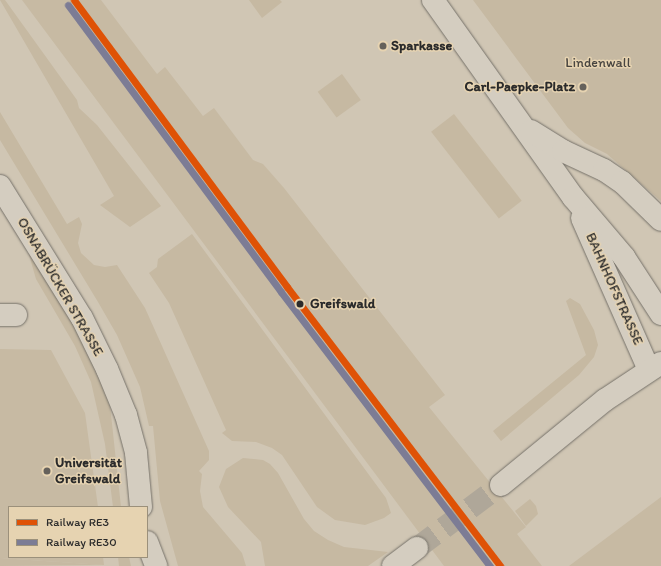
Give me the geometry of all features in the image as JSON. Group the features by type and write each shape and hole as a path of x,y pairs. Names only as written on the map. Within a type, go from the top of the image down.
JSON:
{"street":[{"name":"BAHNHOFSTRASSE","path":"433,0 525,127 573,197 624,257 661,314"},
{"name":"BAHNHOFSTRASSE","path":"525,127 563,151 616,178 661,220"},
{"name":"OSNABRÜCKER STRASSE","path":"0,186 82,318 107,369 126,415 136,453 141,506"},
{"name":"BAHNHOFSTRASSE","path":"573,197 655,366"},
{"path":"501,485 605,400 655,366"},
{"path":"148,545 156,566"},
{"path":"393,566 417,548"}],"shaded area":[{"path":"22,0 101,0 157,74 165,67 203,116 214,108 253,160 263,164 284,188 445,395 429,407 526,527 517,534 542,566 444,566"},
{"name":"Universität Greifswald","path":"0,349 51,350 85,413 98,506 8,506 8,558 103,558 104,565 0,558"},
{"path":"661,497 661,566 569,566"}],"green space":[{"path":"0,0 5,0 77,100 79,108 97,125 161,206 130,227 100,205 114,196"},
{"path":"249,0 280,0 282,2 262,18"},
{"name":"Lindenwall","path":"473,0 661,0 661,201 607,154 585,143 568,128"},
{"path":"342,74 361,100 337,118 318,92"},
{"path":"0,112 67,224 79,217 82,224 78,243 81,253 94,265 105,267 117,265 145,308 209,451 209,460 199,471 202,474 200,491 203,507 242,553 246,566 178,566 160,501 153,426 149,426 140,387 117,335 0,140"},
{"path":"454,114 522,201 499,219 431,132"},
{"path":"192,234 386,498 391,513 384,518 365,525 335,520 317,507 282,455 272,448 256,442 232,441 222,433 226,430 169,303 149,273 157,267 158,259"},
{"path":"25,241 67,302 109,396 121,506 113,506 105,444 91,382 75,346 36,279"},
{"path":"570,298 580,304 594,330 598,345 594,357 579,375 501,441 493,431 586,355 566,301"},
{"path":"243,458 263,460 270,464 278,473 304,519 314,531 328,540 344,547 388,552 368,566 265,566 261,542 228,507 219,487 226,469"},
{"path":"530,499 536,506 538,514 526,526 515,511"},
{"path":"0,558 104,565 0,566"},
{"path":"118,558 129,558 131,566 119,566"}],"tunnel":[{"path":"417,548 501,485"}],"rail line":[{"name":"RE3","path":"74,0 287,287 500,566"},
{"name":"RE30","path":"68,5 281,292 490,566"}],"place":[{"name":"Sparkasse","path":"383,46"},
{"name":"Carl-Paepke-Platz","path":"583,87"},
{"name":"Greifswald","path":"300,304"},
{"name":"Universität Greifswald","path":"47,471"}]}
